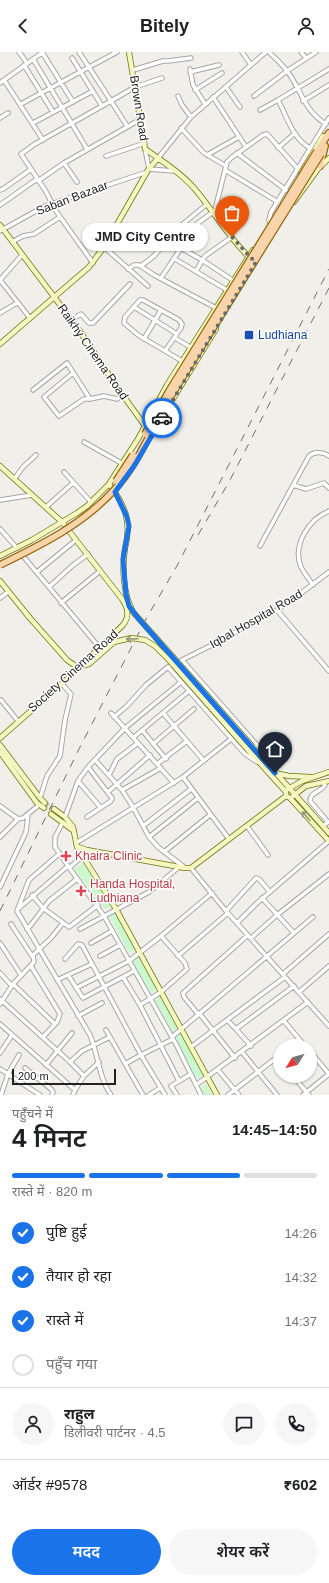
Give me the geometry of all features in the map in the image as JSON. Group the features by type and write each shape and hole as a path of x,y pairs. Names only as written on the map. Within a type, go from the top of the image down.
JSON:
{"main road":[{"path":"323,136 329,131"},
{"path":"0,561 55,532 76,519 111,489 137,450 166,397 329,131"},
{"path":"320,166 328,144"},
{"path":"0,566 62,532 95,509 116,488 132,464 166,404 328,144"}],"street":[{"path":"19,52 53,112"},
{"path":"43,140 21,104 2,81 43,52 73,102"},
{"path":"79,52 127,126"},
{"path":"21,104 117,52"},
{"name":"Brown Road","path":"129,52 146,149 193,187 232,237 256,262"},
{"path":"242,52 251,66"},
{"path":"0,344 86,271 104,247 148,171 191,117 266,52"},
{"path":"269,52 287,71 303,101 314,115 326,124"},
{"path":"301,52 306,58"},
{"path":"254,96 287,71 316,52"},
{"path":"72,58 102,106"},
{"path":"133,70 163,60 168,61 191,58"},
{"path":"33,59 87,149"},
{"path":"205,104 195,90 190,71 219,65"},
{"path":"260,110 297,90 329,69"},
{"path":"195,90 222,73"},
{"path":"93,263 51,204 45,190 30,170 21,153 135,87 162,78"},
{"path":"303,101 329,85"},
{"path":"226,87 240,107"},
{"path":"33,123 93,91"},
{"path":"178,96 182,106 191,117"},
{"path":"213,97 246,147"},
{"path":"278,100 295,133 302,143 310,148"},
{"path":"0,118 8,113"},
{"path":"270,225 270,216 329,118"},
{"path":"0,205 64,163 141,119"},
{"path":"182,128 207,155 226,166"},
{"path":"278,148 295,133"},
{"path":"182,234 214,213 228,160 266,134 298,169"},
{"path":"0,556 62,522 91,502 109,484 123,464 190,347 270,225 323,136"},
{"path":"207,155 239,137"},
{"path":"106,156 145,143"},
{"path":"146,149 148,171"},
{"path":"237,153 286,190"},
{"path":"0,566 23,556 69,531 96,510 115,492 137,460 278,226 320,166 329,158"},
{"path":"64,163 77,182"},
{"path":"0,190 30,170"},
{"path":"225,170 278,202"},
{"path":"148,171 174,171"},
{"name":"Saban Bazaar","path":"1,229 51,204 148,171"},
{"path":"141,266 154,256 178,228 207,204"},
{"path":"10,240 34,234 60,217"},
{"path":"270,225 273,227 278,226"},
{"path":"161,278 175,259 184,241 178,228"},
{"name":"Raikhy Cinema Road","path":"1,229 55,298 145,426"},
{"path":"196,271 202,260 213,249 232,237"},
{"path":"104,247 148,286"},
{"path":"181,248 234,281"},
{"path":"22,255 0,280 30,318"},
{"path":"175,259 227,290"},
{"path":"128,269 136,264 141,266 216,308"},
{"path":"71,320 81,314 89,324 92,323 130,284"},
{"path":"165,351 181,328 181,322 142,299 139,300 124,319 124,323 144,339 182,361"},
{"path":"0,313 17,303"},
{"path":"134,307 177,334"},
{"path":"144,339 161,310"},
{"path":"174,338 190,347"},
{"path":"34,390 67,363 90,399"},
{"path":"74,373 44,396 59,416 84,399 104,396 117,399 122,395"},
{"path":"84,442 123,464"},
{"path":"260,546 310,455 319,452 329,456"},
{"path":"15,478 23,467 36,455"},
{"name":"Society Cinema Road","path":"0,466 62,522 122,599 128,610 128,615 123,625 62,684 0,738"},
{"path":"64,472 91,502"},
{"path":"46,507 73,483"},
{"path":"293,485 306,488 324,483 329,488"},
{"path":"109,484 115,492 128,521 127,539 123,559 126,594 129,606 287,795 329,841 262,898 237,923"},
{"path":"0,500 32,495"},
{"path":"313,585 301,566 299,557 300,546 303,536 309,526 329,510"},
{"path":"0,529 17,548"},
{"path":"37,572 76,540"},
{"path":"49,587 88,554"},
{"path":"23,556 99,647"},
{"path":"61,602 100,571"},
{"name":"Iqbal Hospital Road","path":"114,717 127,706 146,685 168,667 277,610 329,572"},
{"path":"0,581 67,660 77,667 89,664 107,648 122,639 138,638 151,643 168,659 250,749 290,788 329,833"},
{"path":"0,598 8,592"},
{"path":"277,610 329,671"},
{"path":"181,661 265,754 273,771"},
{"path":"168,667 231,739 249,757 261,764"},
{"path":"181,682 125,728 88,767 78,781 64,820 54,837 54,841 59,854 98,905 128,961 151,999 202,1095"},
{"path":"40,798 47,776 60,756 64,720 71,695 62,684"},
{"path":"134,737 189,691"},
{"path":"1,700 18,722"},
{"path":"153,744 194,709"},
{"path":"111,713 174,783"},
{"path":"163,713 204,761"},
{"path":"142,730 166,759"},
{"path":"76,845 134,807 183,778 231,739"},
{"path":"158,764 187,741"},
{"path":"109,775 117,759 138,743"},
{"path":"0,745 40,798 45,802"},
{"path":"0,752 39,805 44,808"},
{"path":"108,792 150,755"},
{"path":"95,760 122,790 134,807 149,837 164,852 185,868"},
{"path":"87,817 112,800 112,796 88,767"},
{"path":"122,790 161,768"},
{"path":"273,771 289,776 313,777"},
{"path":"76,845 91,851 191,868 287,795 290,788 313,777 329,772"},
{"path":"183,778 229,839"},
{"path":"78,781 101,808"},
{"path":"287,795 295,794 306,786 327,781"},
{"path":"323,826 328,822 310,801 310,798 313,794 323,788 327,781"},
{"path":"143,826 191,789"},
{"path":"149,837 198,798"},
{"path":"0,837 18,819 21,819 39,805"},
{"path":"0,806 18,819"},
{"path":"54,808 64,820 73,827 76,845 116,909 217,1095"},
{"path":"0,887 26,832 28,814"},
{"path":"51,814 64,820"},
{"path":"164,852 210,815"},
{"path":"246,826 268,855"},
{"path":"17,909 29,880 59,854"},
{"path":"17,909 32,895 83,856"},
{"path":"80,930 149,892 180,867"},
{"path":"191,868 227,912 329,1026"},
{"path":"251,938 277,914 329,874"},
{"path":"178,956 227,912 256,878 259,879 270,892"},
{"path":"27,928 31,925 49,901 77,879"},
{"path":"76,988 128,961 161,936 212,892"},
{"path":"32,895 43,908 71,926 98,905"},
{"path":"262,898 294,934"},
{"path":"17,909 94,1044 106,1086 112,1095"},
{"path":"125,1064 172,1038 181,1028 294,934 312,917"},
{"path":"32,956 51,938 63,922"},
{"path":"11,924 34,961 12,985 1,1002 43,1037 84,1076"},
{"path":"91,943 112,931"},
{"path":"191,1047 284,975 329,934"},
{"path":"235,1058 183,994 248,935"},
{"path":"140,1005 161,992 187,968 161,936"},
{"path":"0,943 22,975"},
{"path":"65,959 79,943 82,946 141,1055 165,1095"},
{"path":"100,956 120,945"},
{"path":"57,980 92,964"},
{"path":"31,966 59,1012 59,1019 43,1037"},
{"path":"299,992 329,966"},
{"path":"68,975 83,998 134,971"},
{"path":"0,973 55,1024"},
{"path":"123,977 140,1005 179,1081"},
{"path":"236,1030 294,986"},
{"path":"196,1085 235,1058 308,1002"},
{"path":"78,1016 102,1003"},
{"path":"227,1020 251,1046"},
{"path":"284,1021 299,1039"},
{"path":"0,1024 75,1090"},
{"path":"106,1030 143,1095"},
{"path":"46,1065 72,1033"},
{"path":"0,1053 12,1035"},
{"path":"70,1062 82,1051 110,1037"},
{"path":"242,1052 277,1095"},
{"path":"1,1095 8,1074 18,1055"},
{"path":"298,1083 306,1094 329,1074 317,1060"},
{"path":"73,1095 84,1076 99,1062"},
{"path":"228,1095 273,1062"},
{"path":"24,1068 51,1089 53,1092 52,1095"},
{"path":"0,1069 40,1095"},
{"path":"218,1070 239,1095"},
{"path":"149,1095 171,1086 191,1074"},
{"path":"171,1086 177,1095"}],"green space":[{"path":"83,863 111,907 105,909 74,869"},
{"path":"115,913 134,949 129,953 109,916"},
{"path":"138,957 156,989 151,993 132,961"},
{"path":"160,996 177,1028 173,1032 155,1000"},
{"path":"180,1032 203,1075 197,1079 175,1036"},
{"path":"206,1084 212,1095 205,1095 201,1087"}],"tunnel":[{"path":"45,803 54,809"}],"railway":[{"path":"0,911 79,749 146,619 178,564 329,269"},
{"path":"198,535 229,482 329,288"}],"way so far":[{"path":"162,418 256,262 232,237"}],"place":[{"name":"JMD City Centre","path":"232,237"},
{"name":"Ludhiana","path":"249,335"},
{"name":"Khaira Clinic","path":"66,856"},
{"name":"Handa Hospital, Ludhiana","path":"81,891"}],"route":[{"path":"162,418 134,466 115,492 127,517 129,526 123,559 126,594 129,606 275,773"}]}
